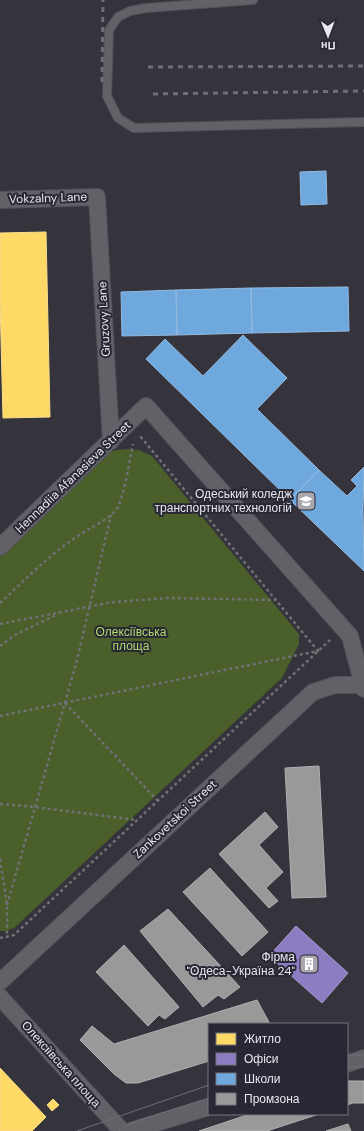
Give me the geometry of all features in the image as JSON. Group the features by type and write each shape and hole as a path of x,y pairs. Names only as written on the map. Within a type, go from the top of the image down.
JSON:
{"street":[{"name":"Vokzalny Lane","path":"0,200 97,197"},
{"name":"Gruzovy Lane","path":"97,197 111,441"},
{"name":"Hennadiia Afanasieva Street","path":"0,547 146,406"},
{"path":"146,406 350,636 364,684 364,689"},
{"name":"Zankovetskoi Street","path":"0,982 313,692 335,685 364,684"},
{"name":"Олексіївська площа","path":"0,998 122,1131"},
{"path":"348,1064 364,1058"},
{"path":"130,1131 208,1106"}],"lane":[{"path":"253,0 146,8 130,11 118,18 108,30 107,96 118,118 134,128 364,122"}],"path":[{"path":"146,406 136,432 318,651"},
{"path":"0,603 29,575 76,536 111,515 117,508 121,499 134,439"},
{"path":"7,905 76,664 111,515"},
{"path":"0,624 114,602 168,598 276,600"},
{"path":"0,646 15,635 62,612"},
{"path":"0,938 7,938 14,935 342,628"},
{"path":"0,716 318,651"},
{"path":"65,703 158,801"},
{"path":"0,804 138,820"},
{"path":"0,859 7,905 7,938"}],"green space":[{"name":"Олексіївська площа","path":"128,449 139,450 152,456 299,634 299,644 282,678 14,928 6,931 0,931 0,557 106,453"}],"building: Житло":[{"path":"46,232 50,417 3,418 0,233"},
{"path":"0,1068 46,1117 32,1131 0,1131"},
{"path":"53,1099 59,1105 52,1111 47,1105"}],"building: Офіси":[{"name":"Фірма \"Одеса-Україна 24\"","path":"296,926 348,973 322,1003 269,956"}],"building: Школи":[{"path":"326,171 327,204 301,205 300,172"},
{"path":"348,287 349,331 252,333 251,288"},
{"path":"251,288 252,333 177,335 176,290"},
{"path":"176,290 177,335 122,336 121,292"},
{"path":"243,335 287,378 257,409 319,470 290,500 146,359 165,339 203,376"},
{"path":"364,467 364,571 290,500 319,470 347,496 357,486 351,480"}],"building: Промзона":[{"path":"319,766 326,897 292,898 285,768"},
{"path":"265,812 278,827 259,845 283,872 266,888 278,901 269,908 219,854"},
{"path":"210,868 268,932 242,956 183,892"},
{"path":"168,909 240,987 224,999 218,995 203,1007 140,931"},
{"path":"124,945 179,1007 165,1019 159,1015 148,1026 96,972"},
{"path":"257,1000 269,1023 208,1023 208,1061 138,1083 126,1083 114,1074 80,1040 92,1026 114,1044"},
{"path":"348,1081 364,1081 364,1103 348,1105"},
{"path":"247,1115 316,1115 267,1131 199,1131"},
{"path":"348,1124 351,1131 326,1131"}],"tram line":[{"path":"348,1055 364,1055"},
{"path":"348,1067 364,1067"},
{"path":"77,1131 208,1085"},
{"path":"119,1131 123,1127 137,1121 208,1098"}],"railway":[{"path":"102,82 103,0"},
{"path":"148,67 364,66"},
{"path":"153,94 364,91"}],"place":[{"name":"Одеський коледж транспортних технологій","path":"306,501"},
{"name":"Фірма \"Одеса-Україна 24\"","path":"309,964"}]}
